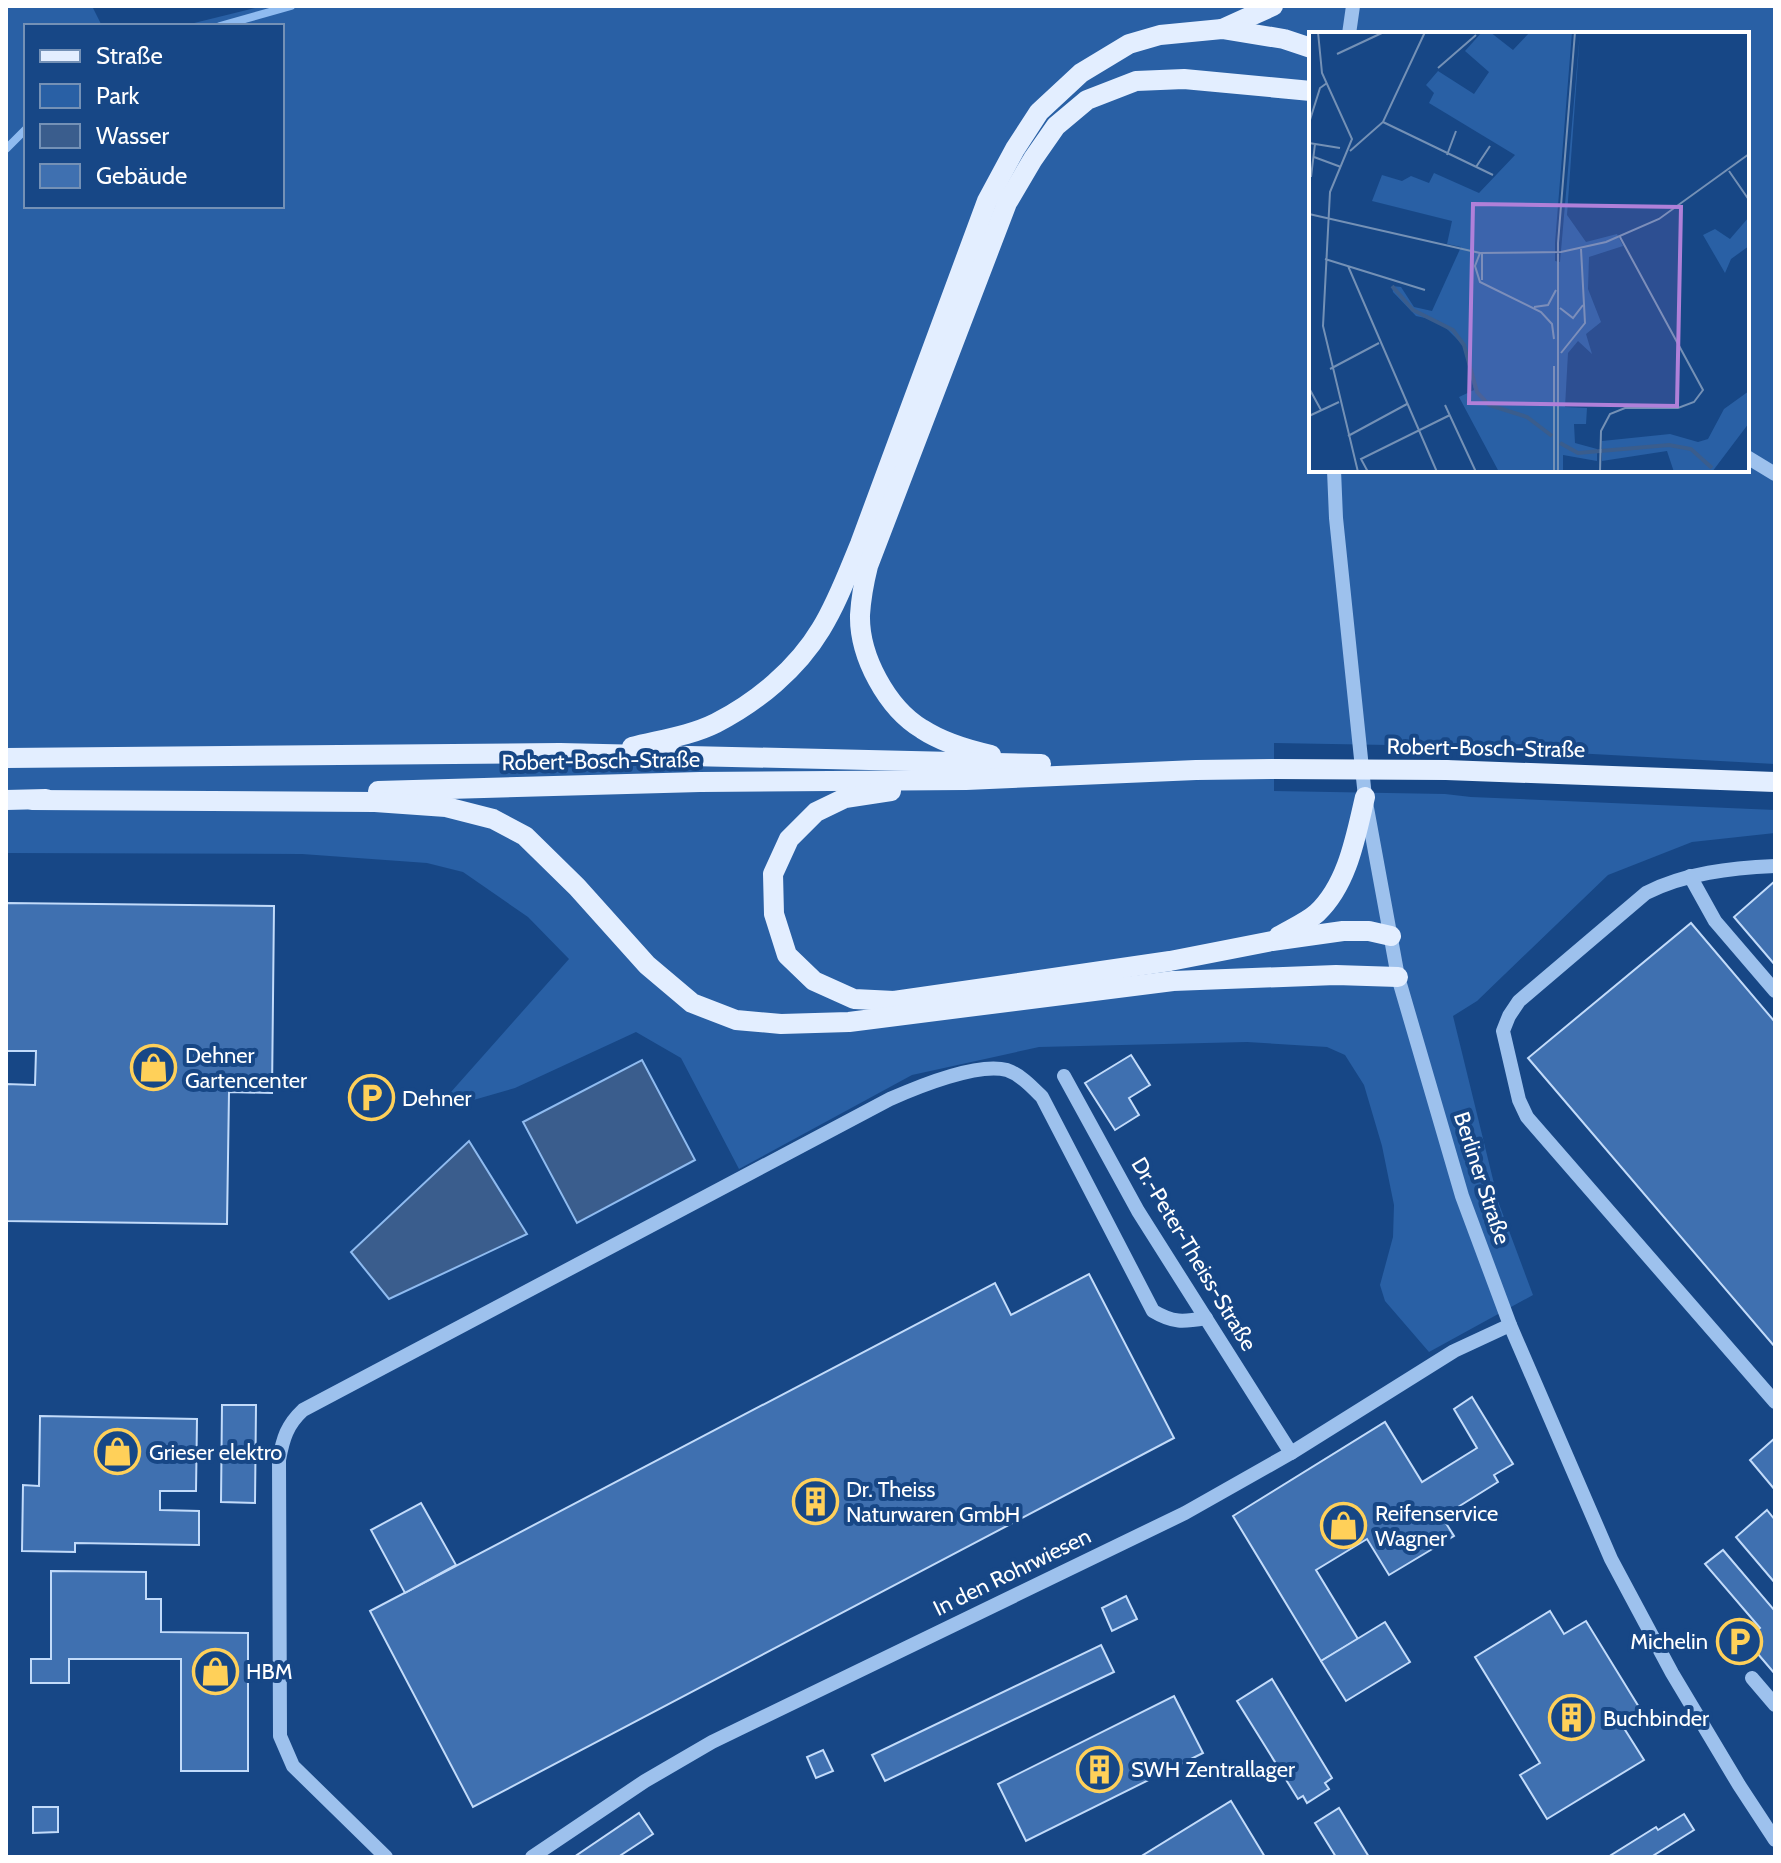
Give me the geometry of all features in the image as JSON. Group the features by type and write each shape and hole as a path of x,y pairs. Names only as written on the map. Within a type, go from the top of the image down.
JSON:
{"main road":[{"path":"1222,29 1273,6"},
{"path":"868,546 987,201 1039,112 1081,73 1129,44 1160,35 1222,29 1284,39 1309,47"},
{"path":"560,753 631,747 714,724 754,700 790,669 854,581 1007,203 1056,126 1087,100 1136,81 1184,79 1309,91"},
{"path":"854,581 867,656 883,690 922,730 974,751 1018,760 1090,766"},
{"name":"Robert-Bosch-Straße","path":"6,758 560,753 1196,770"},
{"name":"Robert-Bosch-Straße","path":"6,800 700,782 966,780 1274,769 1446,770 1775,782"},
{"path":"966,780 845,798 816,812 789,839 773,874 774,914 787,955 814,981 854,999 894,1001 1170,961 1343,931 1369,931 1391,936"},
{"path":"1272,941 1317,913 1337,886 1351,856 1365,797"},
{"path":"32,800 375,802 446,807 493,819 525,836 577,887 647,965 692,1003 736,1020 781,1024 849,1022 1173,981 1336,975 1398,977"}],"street":[{"path":"1349,32 1353,6"},
{"path":"1749,458 1775,474"},
{"name":"Berliner Straße","path":"1334,472 1336,518 1365,797 1398,977 1462,1196 1510,1325 1611,1559 1672,1673 1775,1840"},
{"path":"1775,866 1690,876 1665,883 1646,893 1519,1001 1503,1031 1519,1100 1527,1117 1775,1402"},
{"path":"1690,876 1715,921 1775,991"},
{"path":"386,1857 293,1766 280,1736 279,1460 291,1421 303,1410 890,1099 940,1079 990,1069 1007,1070 1026,1081 1042,1097 1153,1311 1167,1320 1206,1318"},
{"name":"Dr.-Peter-Theiss-Straße","path":"1064,1076 1138,1211 1291,1453"},
{"name":"In den Rohrwiesen","path":"532,1857 645,1781 712,1742 1185,1513 1291,1453 1454,1351 1510,1325"},
{"path":"1752,1678 1775,1705"}],"green space":[{"path":"6,6 92,6 101,24 24,24 24,208 284,208 284,24 190,24 263,6 1775,6 1775,764 1446,746 1274,743 1274,791 1445,794 1775,810 1775,833 1692,842 1608,875 1477,1001 1453,1016 1499,1204 1533,1295 1429,1352 1385,1301 1380,1285 1393,1237 1394,1205 1382,1146 1364,1085 1345,1055 1327,1047 1247,1042 1039,1047 912,1075 739,1169 681,1058 636,1032 515,1088 463,1103 451,1092 569,959 528,917 463,872 427,863 302,854 6,853"}],"water":[{"path":"642,1060 695,1160 577,1223 523,1122"},
{"path":"469,1141 527,1234 389,1299 351,1252"}],"building":[{"path":"1775,881 1775,965 1734,917"},
{"name":"Dehner Gartencenter","path":"6,903 274,906 272,1093 229,1092 227,1224 6,1221 6,1084 35,1085 36,1051 6,1051"},
{"path":"1691,923 1775,1022 1775,1347 1528,1058"},
{"path":"1131,1055 1150,1085 1129,1098 1139,1115 1115,1130 1085,1083"},
{"name":"Dr. Theiss Naturwaren GmbH","path":"1089,1274 1174,1438 473,1807 370,1611 995,1283 1011,1315"},
{"name":"Reifenservice Wagner","path":"1472,1397 1513,1464 1494,1475 1498,1482 1442,1517 1454,1536 1389,1575 1367,1539 1316,1570 1358,1639 1321,1661 1233,1516 1385,1422 1422,1482 1477,1448 1454,1409"},
{"path":"222,1405 256,1405 255,1503 221,1502"},
{"name":"Grieser elektro","path":"40,1416 197,1419 196,1491 160,1491 160,1510 199,1511 199,1545 75,1543 75,1552 22,1551 23,1485 39,1486"},
{"path":"1775,1438 1775,1490 1750,1460"},
{"path":"421,1503 456,1565 405,1593 371,1530"},
{"path":"1767,1510 1775,1520 1775,1583 1736,1537"},
{"path":"1723,1550 1775,1611 1775,1674 1746,1640 1760,1628 1705,1564"},
{"name":"HBM","path":"51,1571 146,1572 146,1599 161,1599 161,1632 248,1633 248,1771 181,1771 181,1659 69,1659 69,1683 31,1683 31,1659 51,1659"},
{"path":"1126,1596 1137,1619 1112,1631 1102,1608"},
{"name":"Buchbinder","path":"1550,1611 1564,1634 1586,1621 1642,1712 1622,1725 1644,1760 1547,1819 1520,1775 1540,1763 1475,1657"},
{"path":"1385,1622 1410,1662 1346,1701 1321,1661"},
{"path":"1101,1645 1114,1672 885,1781 872,1755"},
{"path":"1272,1679 1332,1778 1325,1783 1329,1789 1307,1803 1303,1796 1298,1799 1237,1701"},
{"name":"SWH Zentrallager","path":"1174,1696 1203,1753 1026,1841 998,1784"},
{"path":"823,1750 833,1771 816,1778 807,1757"},
{"path":"1231,1801 1265,1857 1140,1857"},
{"path":"33,1807 58,1807 58,1832 33,1833"},
{"path":"1339,1808 1369,1857 1336,1857 1315,1823"},
{"path":"639,1813 653,1834 618,1857 574,1857"},
{"path":"1684,1814 1694,1830 1651,1857 1608,1857 1656,1827 1658,1830"}],"waterway":[{"path":"227,24 291,6"},
{"path":"6,149 24,131"}],"place":[{"name":"Dehner Gartencenter","path":"154,1068"},
{"name":"Dehner","path":"371,1098"},
{"name":"Grieser elektro","path":"118,1452"},
{"name":"Dr. Theiss Naturwaren GmbH","path":"815,1502"},
{"name":"Reifenservice Wagner","path":"1344,1526"},
{"name":"Michelin","path":"1739,1641"},
{"name":"HBM","path":"215,1671"},
{"name":"Buchbinder","path":"1572,1718"},
{"name":"SWH Zentrallager","path":"1100,1769"}]}
